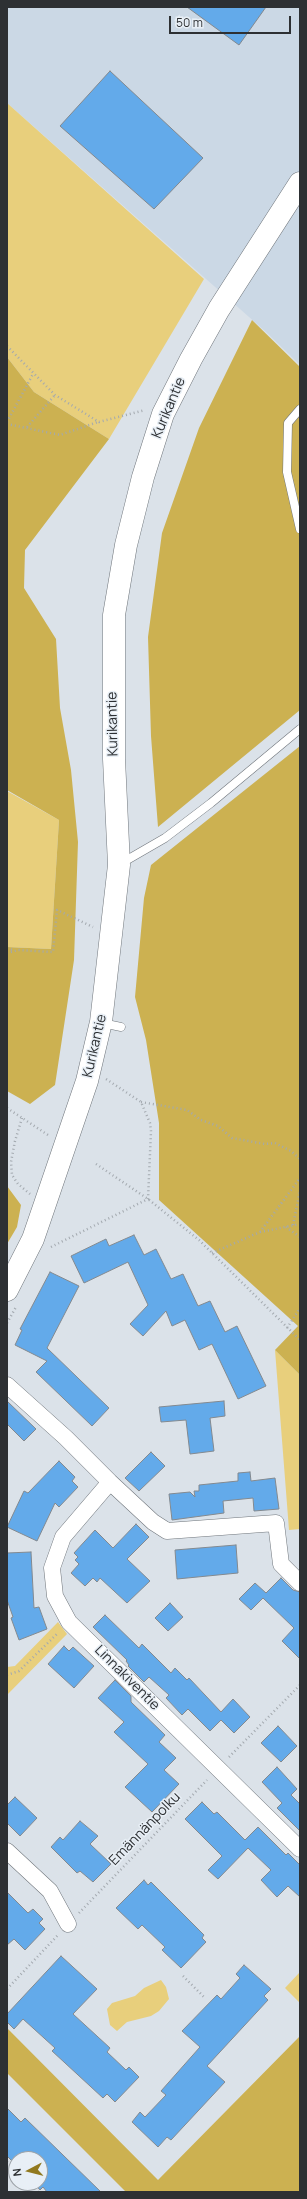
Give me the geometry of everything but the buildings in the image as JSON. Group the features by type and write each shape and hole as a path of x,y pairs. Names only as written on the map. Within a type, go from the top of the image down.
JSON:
{"main road":[{"name":"Kurikantie","path":"13,1296 87,1081 111,1025 119,865 114,759 114,615 126,545 143,477 163,414 190,359 219,309 300,183"}],"street":[{"path":"7,1385 66,1438 153,1522 167,1531 276,1523 282,1564 300,1582"},
{"name":"Linnakiventie","path":"110,1482 62,1537 52,1568 55,1596 69,1622 300,1849"},
{"path":"7,1851 50,1891 68,1924"}],"lane":[{"path":"300,408 288,423 286,472 300,529"},
{"path":"119,865 165,838 212,803 300,729"}],"path":[{"path":"7,346 55,395 99,422"},
{"path":"33,374 7,423 60,435 146,409"},
{"path":"27,427 55,395"},
{"path":"7,949 53,952 57,910 96,929"},
{"path":"7,953 18,950"},
{"path":"103,1086 107,1071"},
{"path":"105,1079 141,1102 187,1110 201,1120 218,1126 232,1138 265,1144 275,1143 300,1159"},
{"path":"141,1102 151,1131 148,1199"},
{"path":"7,1108 52,1137"},
{"path":"22,1118 15,1141 11,1162 12,1175 23,1190 45,1204"},
{"path":"96,1164 148,1199 199,1240 300,1340"},
{"path":"260,1232 300,1178"},
{"path":"293,1225 300,1191"},
{"path":"48,1243 45,1250 148,1199"},
{"path":"212,1253 260,1232 300,1224"},
{"path":"286,1226 300,1237"},
{"path":"7,1323 13,1296"},
{"path":"287,1328 300,1308"},
{"path":"7,1675 19,1671 69,1622"},
{"name":"Emännänpolku","path":"7,1988 150,1837 300,1685"},
{"path":"183,1976 205,1998"}],"shaded area":[{"path":"7,7 300,7 300,365 266,332 7,103"},
{"path":"7,103 204,279 109,439 34,392 7,357"},
{"path":"252,320 300,367 300,710 158,827 151,736 148,637 162,533 199,428"},
{"path":"7,357 34,392 109,439 25,550 24,588 56,639 60,708 71,770 78,842 74,960 55,1085 30,1104 7,1091 7,947 51,949 59,820 7,790"},
{"path":"300,746 300,1375 275,1350 298,1326 159,1200 159,1123 146,1040 135,997 144,898 151,865"},
{"path":"7,791 59,820 51,949 7,947"},
{"path":"7,1186 21,1205 17,1227 7,1244"},
{"path":"275,1350 300,1375 300,1529 289,1530"},
{"path":"58,1622 67,1634 7,1695 7,1667 15,1666"},
{"path":"300,1972 300,2003 285,1988"},
{"path":"161,1980 166,1987 169,1999 159,2011 151,2016 127,2022 117,2031 110,2025 107,2009 112,2003 135,1996 144,1988"},
{"path":"7,2028 158,2180 300,2036 300,2192 126,2192 7,2073"}]}
